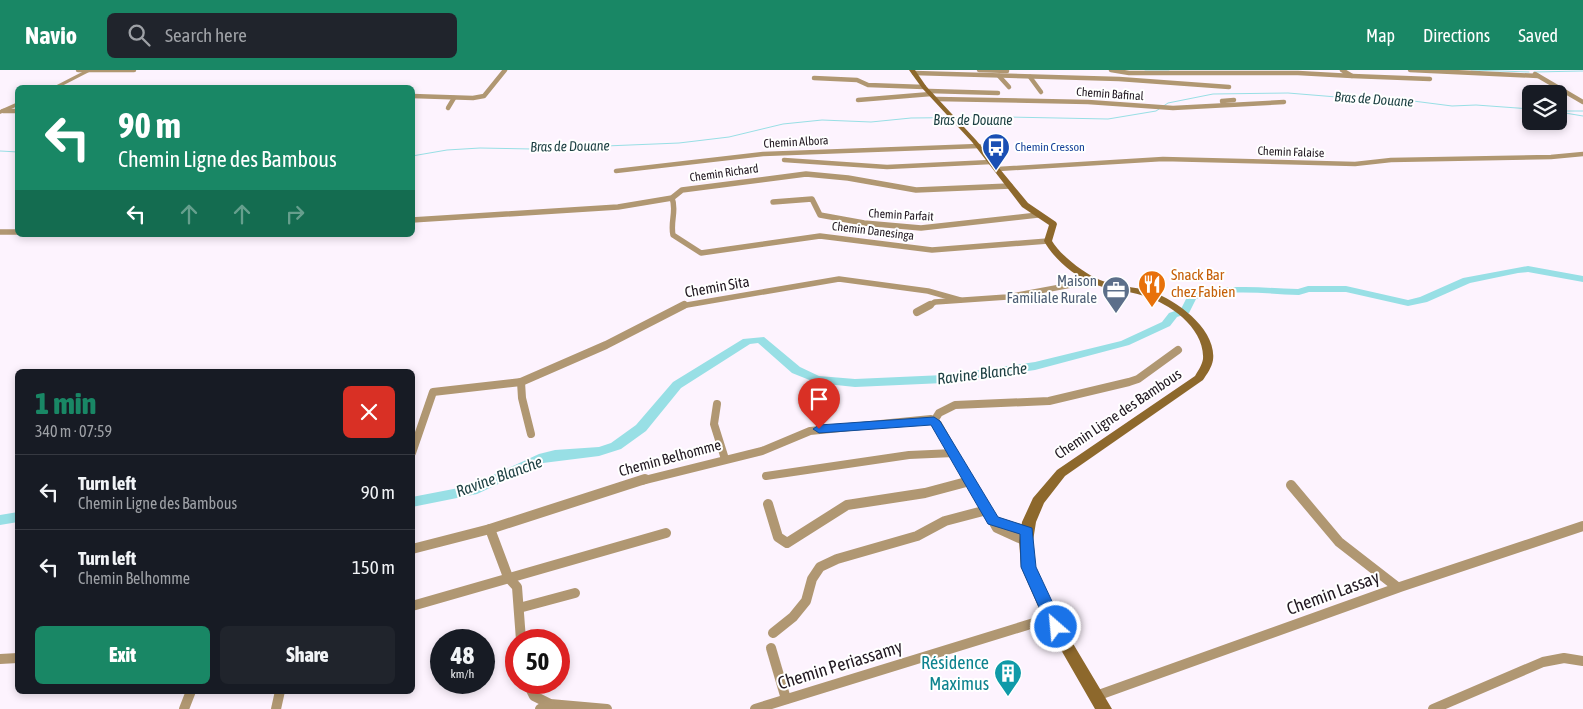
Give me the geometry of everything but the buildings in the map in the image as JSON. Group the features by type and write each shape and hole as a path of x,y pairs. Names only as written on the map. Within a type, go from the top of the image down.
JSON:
{"main road":[{"path":"913,71 930,93 995,166 1025,205 1054,226 1048,241 1052,248 1092,281"},
{"name":"Chemin Ligne des Bambous","path":"1092,281 1147,293 1169,303 1193,323 1203,336 1208,358 1199,378 1056,477 1038,501 1027,536 1028,567 1050,618 1104,709"}],"street":[{"path":"78,70 134,70"},
{"path":"415,97 454,98 484,96 505,70"},
{"path":"979,70 1014,72"},
{"path":"1111,70 1129,73 1298,72 1430,79"},
{"path":"1342,70 1352,76"},
{"path":"1410,70 1538,76"},
{"path":"1529,70 1583,102"},
{"path":"59,85 88,71"},
{"path":"913,71 999,76 1063,77 1229,87"},
{"path":"999,76 1009,87"},
{"path":"1030,77 1041,92"},
{"path":"814,78 857,80 868,85 930,93"},
{"path":"858,100 930,93 998,93"},
{"name":"Chemin Bafinal","path":"930,93 1165,108 1284,102"},
{"path":"448,108 454,98"},
{"path":"1225,106 1222,101 1234,100"},
{"path":"2,112 15,106"},
{"path":"2,112 15,111"},
{"name":"Chemin Albora","path":"616,171 763,154 978,146"},
{"name":"Chemin Falaise","path":"995,166 1163,159 1355,164 1391,160 1551,157 1583,154"},
{"path":"784,160 887,167 995,166"},
{"name":"Chemin Richard","path":"415,220 568,211 672,198 682,190 806,174 848,178 916,190 1010,186"},
{"name":"Chemin Danesinga","path":"672,198 675,208 670,222 673,235 687,242 697,252 803,237 890,243 932,250 1048,241"},
{"name":"Chemin Parfait","path":"773,202 812,199 820,215 864,223 921,228 1038,215"},
{"path":"0,232 15,232"},
{"name":"Chemin Sita","path":"415,444 433,392 521,382 606,345 682,305 838,279 928,291 960,300"},
{"name":"Chemin Sita","path":"917,312 935,302 1007,297 1092,281"},
{"path":"1027,536 1003,532 993,521 936,423 939,413 955,405 1049,401 1129,382 1138,379 1178,350"},
{"path":"521,382 522,398 532,434"},
{"path":"717,404 714,424 725,458"},
{"name":"Chemin Belhomme","path":"415,548 490,529 665,473 762,451 796,436 819,429 936,423"},
{"path":"766,476 909,455 954,453"},
{"path":"768,504 778,537 787,543 847,505 884,498 924,494 970,481"},
{"path":"1291,485 1339,542 1397,587"},
{"path":"773,633 793,617 806,601 812,579 820,568 837,559 917,536 945,521 987,510"},
{"name":"Chemin Lassay","path":"1096,696 1397,587 1583,526"},
{"path":"490,529 508,577 517,587 521,629"},
{"path":"415,605 666,533"},
{"path":"520,608 575,593"},
{"name":"Chemin Periassamy","path":"755,709 1050,618"},
{"path":"770,648 786,699"},
{"path":"0,659 15,658"},
{"path":"1433,709 1543,662 1564,658 1583,661"},
{"path":"184,709 190,694"},
{"path":"276,709 279,694"},
{"path":"533,694 545,706 608,709"}],"waterway":[{"path":"1145,70 1169,70"},
{"path":"1471,70 1529,72"},
{"path":"1534,72 1583,71"},
{"name":"Bras de Douane","path":"415,155 447,150 480,148 532,149 679,143 729,137 783,124 822,120 871,122 911,118 1007,117 1108,119 1156,111 1168,103 1213,94 1288,93 1349,98 1382,97 1452,106 1476,105 1522,108"},
{"name":"Bras de Douane","path":"1567,111 1583,111"},
{"name":"Bras de Douane","path":"1567,113 1583,116"},
{"name":"Bras de Douane","path":"0,151 15,152"},
{"name":"Ravine Blanche","path":"415,501 472,490 539,459 555,455 599,451 616,446 641,428 677,385 747,341 760,339 796,370 817,379 855,383 944,379 1035,366 1125,343 1166,324 1173,315 1185,311 1192,297 1207,292 1230,290 1299,292 1308,289 1346,289 1408,303 1423,300 1467,280 1518,270 1528,269 1583,279"},
{"name":"Ravine Blanche","path":"0,520 15,518"}],"place":[{"name":"Chemin Cresson","path":"996,171"},
{"name":"Snack Bar chez Fabien","path":"1152,308"},
{"name":"Maison Familiale Rurale","path":"1116,314"},
{"name":"Résidence Maximus","path":"1008,697"}],"route":[{"path":"819,429 916,422 931,419 938,424 993,521 1027,531 1028,567 1046,610 1056,627"}]}
